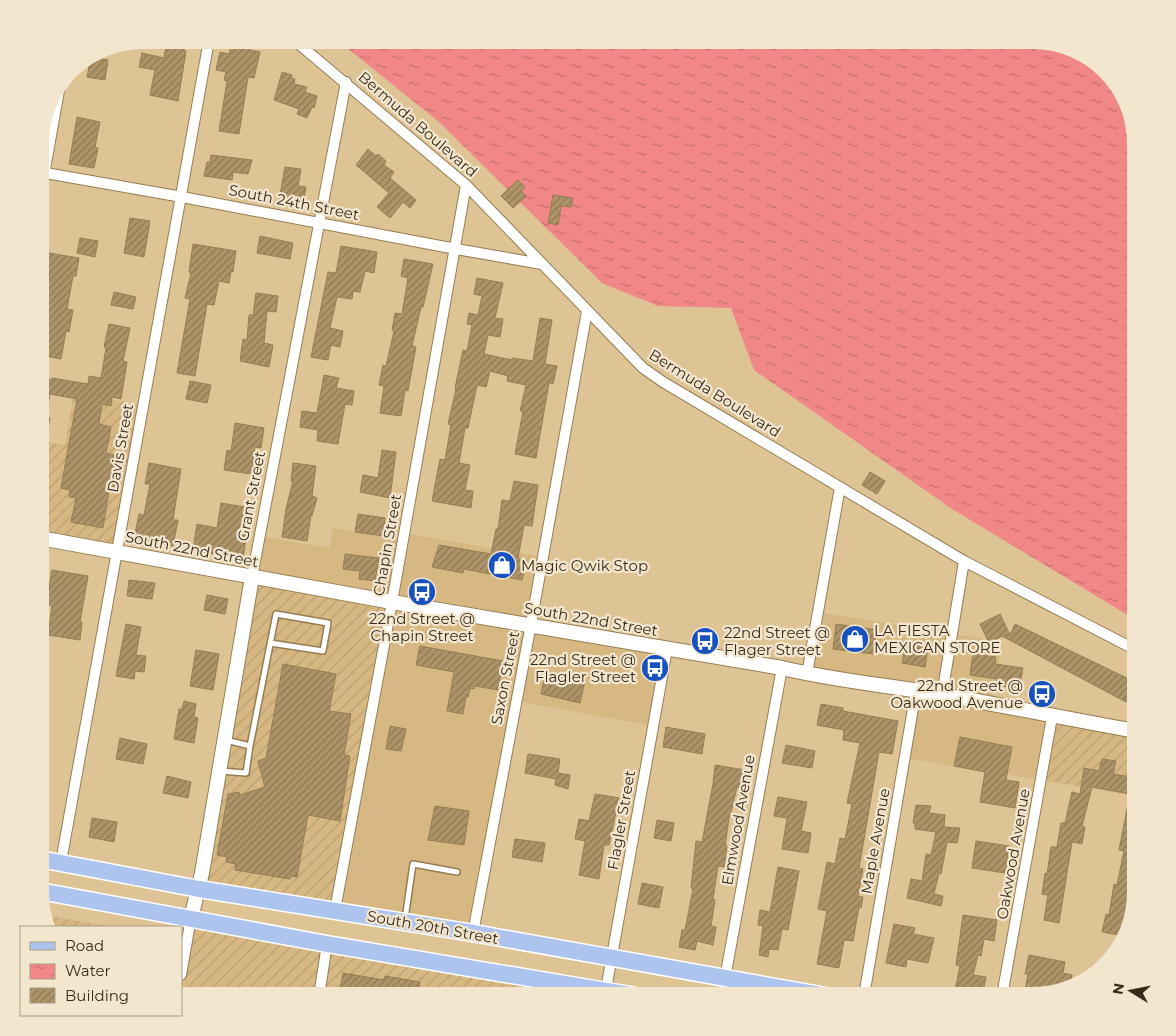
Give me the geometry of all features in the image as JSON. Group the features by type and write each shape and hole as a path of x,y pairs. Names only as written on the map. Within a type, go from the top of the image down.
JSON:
{"main road":[{"name":"South 20th Street","path":"49,860 199,889 473,933 776,987"},
{"path":"49,893 571,987"}],"street":[{"name":"Davis Street","path":"61,862 207,49"},
{"name":"Bermuda Boulevard","path":"305,49 466,185 643,368 663,382 964,561 1127,645"},
{"name":"Grant Street","path":"182,969 191,918 199,889 252,577 346,82"},
{"path":"49,138 55,111"},
{"name":"South 24th Street","path":"49,173 542,264"},
{"name":"Chapin Street","path":"335,910 456,249 466,185"},
{"name":"Saxon Street","path":"473,933 587,311"},
{"path":"807,674 840,487"},
{"name":"South 22nd Street","path":"49,540 392,602 531,624 807,674 942,695 1127,730"},
{"path":"942,695 964,561"},
{"name":"Flagler Street","path":"606,987 667,649"},
{"name":"Elmwood Avenue","path":"725,978 782,668"},
{"name":"Maple Avenue","path":"866,987 916,691"},
{"name":"Oakwood Avenue","path":"1004,987 1052,717"},
{"path":"320,987 327,944"}],"lane":[{"path":"219,771 246,773 250,746 270,643 276,614 328,623 322,651 270,643"},
{"path":"225,740 250,746"},
{"path":"405,922 413,864 457,872"}],"shaded area":[{"path":"74,393 143,405 115,553 49,541 49,442 65,445"},
{"path":"333,528 400,540 390,600 252,576 259,536 329,548"},
{"path":"404,533 542,557 530,623 670,650 655,726 515,701 472,933 329,911"},
{"path":"251,577 392,602 355,792 329,911 201,889"},
{"path":"817,612 1002,642 992,706 1052,717 1041,780 906,758 916,694 807,675"},
{"path":"1052,717 1127,730 1127,794 1041,780"},
{"path":"52,916 106,926 55,926"},
{"path":"192,920 575,987 182,987"}],"water":[{"path":"348,49 1033,49 1064,54 1075,58 1091,68 1100,76 1118,101 1124,118 1127,136 1127,615 952,509 754,370 731,308 658,306 602,283 438,121"}],"building":[{"path":"166,49 184,49 186,51 178,101 150,95 155,70 139,67 142,53 164,58"},
{"path":"230,49 250,49 260,52 254,78 248,77 239,134 219,131 227,81 224,80 226,72 216,70 220,52 229,54"},
{"path":"100,59 108,60 105,80 87,77 89,66"},
{"path":"282,72 292,75 291,78 295,79 294,84 307,87 305,92 317,96 314,108 312,107 307,118 297,114 299,109 274,100"},
{"path":"77,117 100,122 95,147 98,148 94,168 69,164"},
{"path":"368,149 386,161 384,165 394,172 390,178 416,200 410,208 403,202 390,218 377,207 389,193 356,165"},
{"path":"211,155 252,160 248,174 233,172 232,180 204,176 207,162 210,162"},
{"path":"285,167 301,169 298,186 306,187 303,204 279,200"},
{"path":"518,180 525,187 521,191 526,196 513,208 501,196"},
{"path":"553,195 573,198 571,207 561,206 558,225 548,223"},
{"path":"130,218 150,221 144,257 124,253"},
{"path":"260,236 293,243 290,259 257,253"},
{"path":"80,238 98,241 95,257 77,253"},
{"path":"193,244 236,251 233,272 231,271 229,283 219,281 214,305 207,304 195,376 177,373 190,299 185,298 191,273 189,272"},
{"path":"341,246 377,252 374,273 365,271 360,292 353,291 352,299 337,297 330,328 343,331 340,347 331,345 328,360 311,357 328,272 336,273"},
{"path":"49,253 79,258 76,276 73,276 67,309 73,310 69,332 66,331 61,359 49,357"},
{"path":"404,259 433,264 412,346 416,347 408,391 405,390 401,416 380,413 384,386 379,385 383,365 386,366 394,331 392,330 395,313 402,314 408,278 401,276"},
{"path":"477,278 503,283 495,318 503,319 500,337 488,335 484,354 512,360 512,358 533,361 540,318 552,320 545,364 557,366 553,384 549,383 536,458 515,454 523,411 520,411 526,385 507,381 508,376 490,371 486,387 477,385 468,428 465,428 459,463 470,465 465,490 473,491 471,508 432,501 440,459 445,460 451,425 448,424 463,350 467,351 472,325 467,324 469,313 478,315 482,296 474,294"},
{"path":"114,292 136,297 133,309 111,305"},
{"path":"256,293 278,296 276,312 267,311 264,343 273,345 269,367 240,361 243,339 247,340 249,315 253,315"},
{"path":"109,324 130,328 123,361 127,362 121,399 112,397 111,406 102,404 99,424 111,427 106,453 119,456 113,492 109,491 103,528 71,522 76,498 69,497 70,490 61,488 77,399 50,394 49,400 49,380 52,380 52,378 88,384 89,376 101,378 106,348 104,347"},
{"path":"324,375 339,378 336,388 354,391 352,405 345,404 338,444 317,441 318,430 300,427 302,411 317,413"},
{"path":"190,381 211,385 207,403 186,399"},
{"path":"235,423 264,428 261,448 255,447 251,474 224,470 227,450 231,451"},
{"path":"382,450 396,452 390,498 360,492 363,475 378,478"},
{"path":"149,463 181,469 173,520 178,520 173,546 134,539 139,514 144,515 150,484 145,484"},
{"path":"293,463 316,466 312,496 317,498 311,515 307,541 282,537 293,481 291,481"},
{"path":"870,472 885,481 877,494 862,485"},
{"path":"514,481 538,485 532,526 524,525 518,558 527,560 522,580 464,569 463,573 432,567 439,545 491,554 496,529 498,529 502,500 510,501"},
{"path":"221,503 250,508 243,559 193,550 197,524 217,528"},
{"path":"358,514 385,518 383,536 355,532"},
{"path":"345,554 379,558 375,581 359,579 360,571 343,569"},
{"path":"52,570 88,576 80,622 82,622 80,640 49,635 52,606 49,606 49,588"},
{"path":"129,580 155,583 152,599 127,596"},
{"path":"207,595 228,599 225,614 204,610"},
{"path":"1000,614 1010,635 1015,624 1127,678 1126,702 1002,636 989,643 980,624"},
{"path":"126,624 141,627 136,655 146,656 144,672 135,671 134,679 116,676"},
{"name":"LA FIESTA MEXICAN STORE","path":"836,624 877,630 873,654 833,649"},
{"path":"906,643 928,647 925,667 902,663"},
{"path":"420,646 503,661 498,690 475,686 474,689 470,688 468,697 466,697 463,714 447,711 454,672 416,665"},
{"path":"196,650 219,654 213,690 190,686"},
{"path":"973,654 996,657 995,664 1023,668 1019,689 996,685 997,679 970,675"},
{"path":"283,664 336,674 329,711 351,714 344,755 350,756 340,821 308,815 297,877 291,876 290,879 235,870 236,864 226,862 227,857 217,855 228,794 239,792 240,795 265,787 258,761 266,758"},
{"path":"545,673 585,681 580,703 541,694"},
{"path":"184,701 196,704 194,717 198,718 194,743 174,739 179,709 182,709"},
{"path":"821,704 843,708 843,711 898,721 892,754 879,752 859,868 863,869 858,896 863,897 861,908 859,907 853,941 844,940 839,968 817,964 827,911 818,909 827,862 835,864 840,838 845,839 852,804 847,803 860,743 843,740 844,730 817,725"},
{"path":"390,726 406,729 401,751 386,749"},
{"path":"666,727 705,734 702,754 663,747"},
{"path":"960,737 1012,747 1006,780 1019,782 1015,808 980,802 985,772 954,766"},
{"path":"120,738 147,744 143,764 116,759"},
{"path":"786,745 815,751 812,768 782,763"},
{"path":"528,754 560,759 558,773 570,775 568,789 555,785 556,779 525,773"},
{"path":"1102,759 1116,761 1113,774 1127,776 1127,793 1092,787 1082,826 1085,827 1082,844 1072,842 1059,923 1044,920 1048,895 1042,894 1051,847 1057,847 1061,823 1065,823 1072,792 1080,794 1084,768 1099,771"},
{"path":"715,765 745,770 742,788 737,787 730,812 724,867 718,866 711,926 716,927 713,945 697,941 695,950 679,947 682,930 685,930 693,889 691,888 696,841 702,842"},
{"path":"167,776 191,782 188,798 163,793"},
{"path":"595,794 619,798 609,845 604,845 599,879 579,875 585,841 575,839 579,819 589,821"},
{"path":"778,797 807,802 801,831 811,833 808,853 782,849 787,818 774,816"},
{"path":"916,805 931,806 929,813 945,815 944,827 960,828 957,843 947,842 941,874 939,873 934,894 943,896 941,906 907,898 911,879 922,881 926,854 931,855 936,832 915,829 915,823 913,823"},
{"path":"435,806 469,811 464,845 428,840"},
{"path":"1127,809 1127,900 1118,935 1102,932 1106,914 1109,915 1114,884 1117,885 1124,851 1119,850"},
{"path":"92,818 117,822 114,842 89,837"},
{"path":"657,820 674,823 671,841 654,838"},
{"path":"515,839 545,843 542,862 512,857"},
{"path":"976,841 1009,846 1005,873 972,868"},
{"path":"778,867 799,871 788,930 782,929 778,950 769,949 768,957 759,955 763,926 758,925 760,910 770,912"},
{"path":"642,883 663,887 659,908 638,904"},
{"path":"963,915 997,920 994,941 984,939 981,956 978,955 973,975 986,977 984,987 956,987 960,966 956,965"},
{"path":"894,924 915,928 913,934 934,938 928,963 907,959 906,967 886,963"},
{"path":"1029,955 1065,962 1063,973 1072,975 1071,979 1064,982 1040,987 1026,987 1028,974 1025,974"},
{"path":"343,973 384,980 385,976 420,982 419,987 341,987"}],"place":[{"name":"Magic Qwik Stop","path":"502,565"},
{"name":"22nd Street @ Chapin Street","path":"422,592"},
{"name":"LA FIESTA MEXICAN STORE","path":"855,639"},
{"name":"22nd Street @ Flager Street","path":"705,641"},
{"name":"22nd Street @ Flagler Street","path":"655,668"},
{"name":"22nd Street @ Oakwood Avenue","path":"1042,694"}]}
